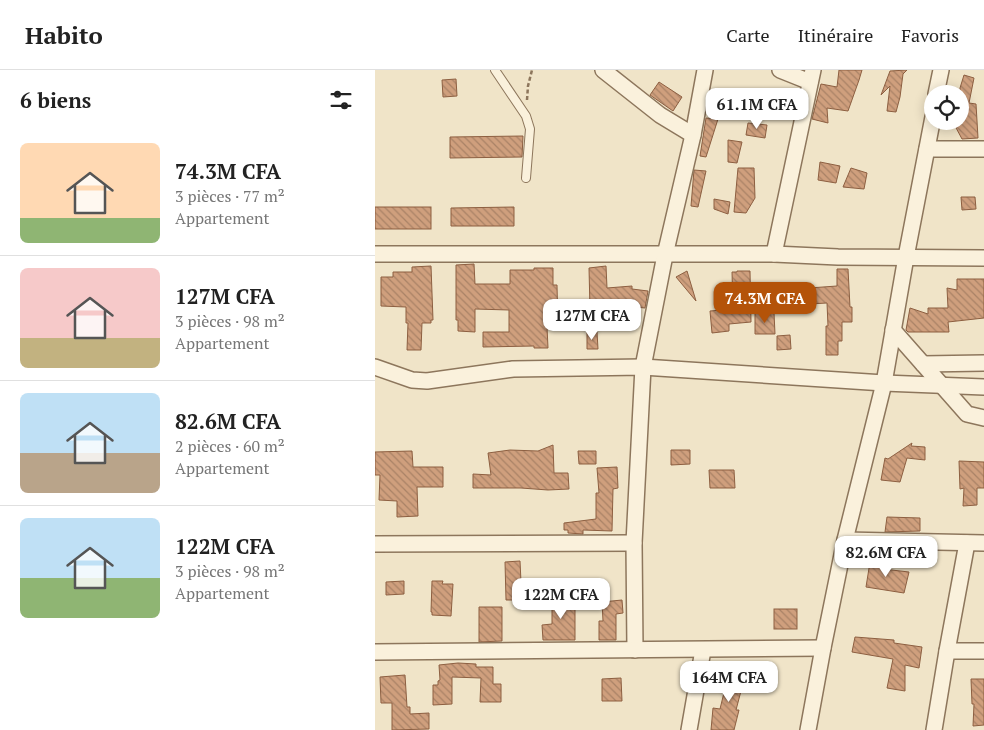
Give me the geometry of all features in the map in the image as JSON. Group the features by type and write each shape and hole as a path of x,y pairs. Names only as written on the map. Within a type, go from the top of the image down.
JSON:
{"street":[{"path":"603,70 660,115 693,135"},
{"path":"635,650 634,543 643,367 665,254 693,135 705,70"},
{"path":"774,254 811,76 780,70"},
{"path":"938,85 941,70"},
{"path":"808,730 845,540 884,383 931,130"},
{"path":"927,149 984,149"},
{"path":"375,254 774,254 838,257 984,258"},
{"path":"893,330 967,414 984,418"},
{"path":"923,364 984,363"},
{"path":"375,367 412,380 427,381 513,368 643,367 884,383 984,387"},
{"path":"845,540 984,543"},
{"path":"375,544 634,543"},
{"path":"934,730 967,543"},
{"path":"375,652 823,648"},
{"path":"689,730 703,650"},
{"path":"947,651 984,651"}],"lane":[{"path":"495,70 526,116 530,128 525,178"}],"path":[{"path":"526,116 531,70"}],"building":[{"path":"839,70 862,70 848,111 827,108 828,123 812,119 821,84 837,87"},
{"path":"907,70 903,74 896,112 887,111 890,86 881,95 890,71"},
{"path":"964,75 974,78 969,103 969,85 961,85"},
{"path":"456,79 457,96 443,97 442,80"},
{"path":"659,82 682,97 673,111 650,95"},
{"path":"969,103 976,104 978,138 962,139 957,130 969,130"},
{"path":"706,118 718,119 706,157 700,156"},
{"path":"748,123 767,125 765,138 746,135"},
{"path":"523,136 522,157 450,158 450,137"},
{"path":"728,140 742,142 737,163 728,162"},
{"path":"820,162 840,166 836,183 818,180"},
{"path":"738,168 754,168 755,198 746,213 734,212"},
{"path":"851,168 867,173 864,189 843,187"},
{"path":"694,170 706,171 698,207 691,206"},
{"path":"961,197 975,197 976,209 962,210"},
{"path":"714,199 730,202 728,214 714,209"},
{"path":"375,207 431,207 431,229 375,229"},
{"path":"514,207 514,226 451,226 451,208"},
{"path":"474,264 475,284 510,284 510,270 553,268 553,285 557,285 558,327 547,327 548,348 534,348 534,346 483,347 483,332 509,332 509,310 475,309 475,332 458,331 458,320 456,320 456,265"},
{"path":"431,266 433,320 431,320 431,323 422,323 421,350 407,350 408,323 406,323 406,307 381,306 381,277 393,277 393,272 412,272 412,267"},
{"path":"606,266 607,288 632,286 632,289 648,291 645,308 590,309 589,268"},
{"path":"837,269 848,269 852,322 842,322 842,341 838,341 838,355 826,355 827,303 809,304 809,288 837,286"},
{"path":"687,271 696,301 676,277"},
{"path":"750,271 751,322 729,324 729,331 712,333 710,311 733,309 732,272"},
{"path":"957,279 984,279 984,318 948,322 949,332 908,332 906,330 910,308 928,314 928,308 948,308 947,288 957,290"},
{"path":"755,313 774,313 775,334 755,334"},
{"path":"587,332 597,332 598,349 587,349"},
{"path":"790,335 791,349 777,350 777,336"},
{"path":"912,443 911,446 925,447 925,460 907,458 900,482 881,480 885,458 888,459"},
{"path":"553,445 554,473 568,473 569,489 473,488 473,474 491,475 488,453 510,450 538,451"},
{"path":"671,450 690,450 690,464 671,465"},
{"path":"412,451 413,467 443,467 443,487 417,487 418,516 397,517 397,501 379,500 380,475 375,475 375,452"},
{"path":"578,451 596,451 596,464 579,464"},
{"path":"959,461 984,462 984,488 977,488 977,505 963,506 964,488 960,489"},
{"path":"617,467 618,488 613,489 612,531 583,530 583,534 568,533 568,530 564,530 564,523 596,519 596,493 599,493 597,468"},
{"path":"709,470 734,470 735,488 710,488"},
{"path":"887,517 920,518 920,531 885,532"},
{"path":"520,561 521,582 525,582 526,600 506,600 505,562"},
{"path":"883,561 883,569 909,572 904,593 866,587 870,562"},
{"path":"404,581 404,594 386,595 386,582"},
{"path":"432,581 443,581 442,584 453,584 451,616 432,615"},
{"path":"567,591 568,602 575,602 575,640 543,640 542,625 552,624 552,603 555,603 554,592"},
{"path":"622,600 623,613 616,614 616,640 599,640 599,621 603,621 602,602"},
{"path":"479,607 502,607 502,641 479,642"},
{"path":"774,609 797,609 797,629 774,629"},
{"path":"855,637 894,640 894,643 922,647 919,668 905,665 905,691 887,688 893,659 852,652"},
{"path":"476,664 476,667 493,667 493,684 501,684 501,702 480,702 481,678 452,677 452,704 433,705 433,685 438,685 440,680 439,665"},
{"path":"730,668 746,672 736,710 739,710 734,730 711,730 713,708 720,709"},
{"path":"405,675 407,707 410,707 410,714 429,713 429,729 392,730 392,703 381,703 380,677"},
{"path":"621,678 622,701 602,701 602,679"},
{"path":"971,679 984,679 984,725 973,726 974,704 972,704"}]}
